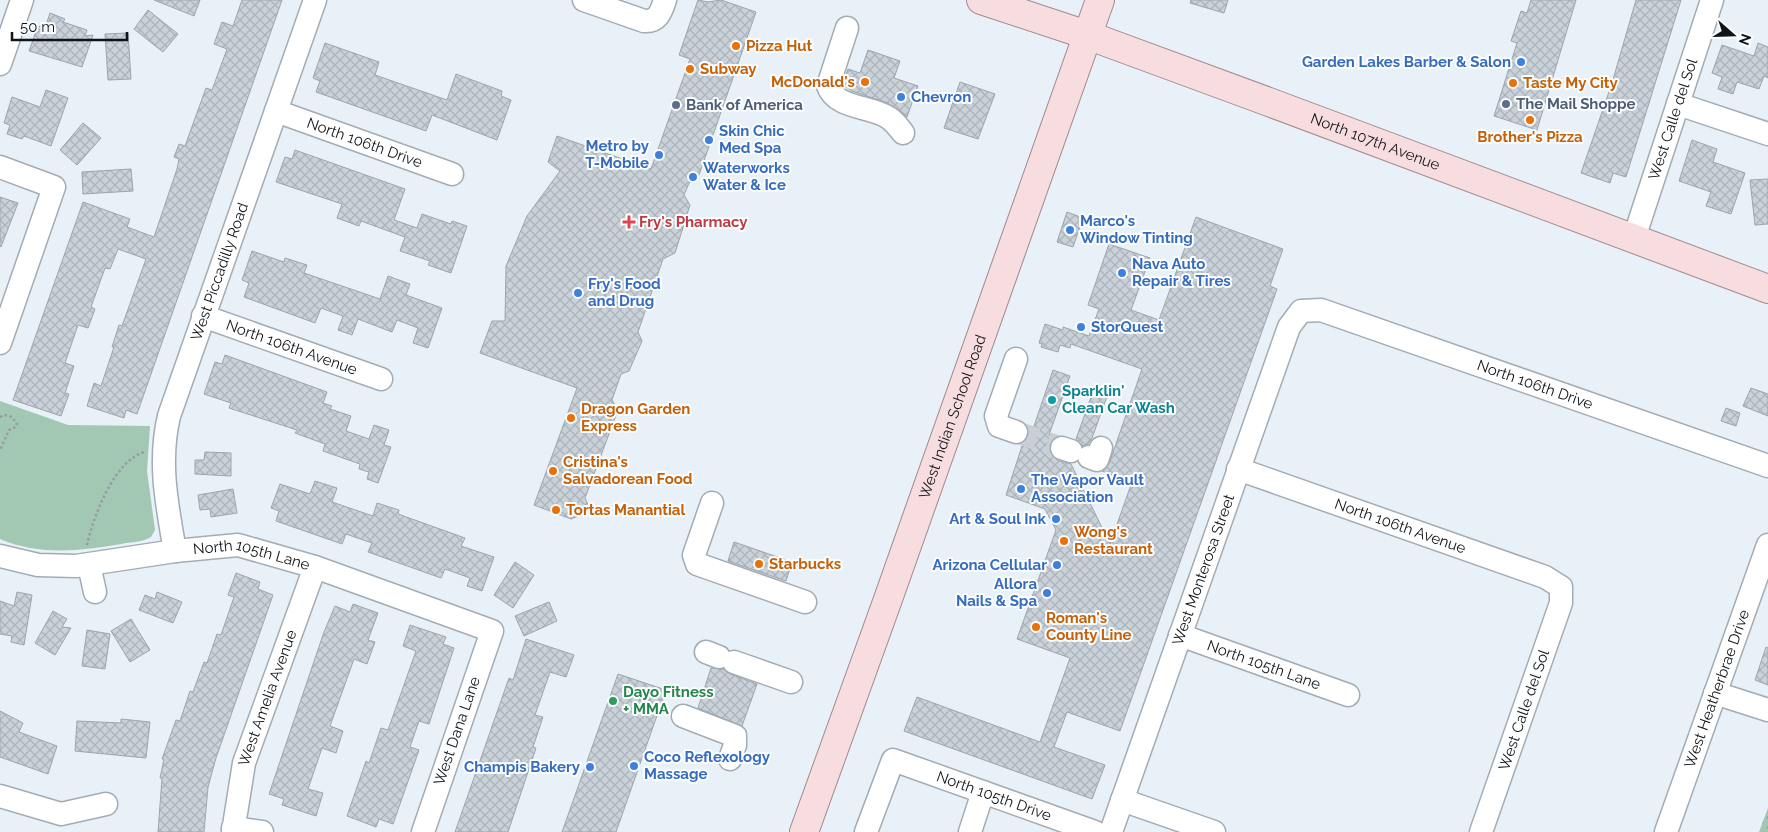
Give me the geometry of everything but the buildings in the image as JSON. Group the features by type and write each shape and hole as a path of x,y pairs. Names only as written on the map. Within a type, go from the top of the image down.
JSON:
{"main road":[{"name":"North 107th Avenue","path":"981,0 1087,35 1768,289"},
{"name":"West Indian School Road","path":"804,832 1100,0"}],"street":[{"path":"0,64 22,0"},
{"name":"West Piccadilly Road","path":"176,551 164,489 164,440 172,404 315,0"},
{"path":"584,0 644,21 652,22 657,18 665,0"},
{"name":"West Calle del Sol","path":"1634,238 1712,0"},
{"path":"847,28 828,86 830,92 838,99 889,118 903,133"},
{"path":"1678,104 1768,134"},
{"name":"North 106th Drive","path":"276,111 452,174"},
{"path":"0,167 54,187 0,343"},
{"name":"North 106th Drive","path":"1302,311 1321,310 1768,466"},
{"name":"West Monterosa Street","path":"1111,832 1289,327 1302,311"},
{"name":"North 106th Avenue","path":"203,316 381,379"},
{"path":"1016,359 996,416 999,426 1016,432"},
{"name":"North 106th Avenue","path":"1238,469 1545,577 1561,587"},
{"path":"712,503 694,556 697,564 805,602"},
{"name":"North 105th Lane","path":"0,556 26,563 50,566 88,558 238,545 315,567 492,631"},
{"name":"West Heatherbrae Drive","path":"1666,832 1768,545"},
{"path":"88,558 95,592"},
{"name":"West Amelia Avenue","path":"233,830 244,764 315,567"},
{"name":"West Calle del Sol","path":"1481,832 1561,603 1561,587"},
{"name":"West Dana Lane","path":"423,832 441,773 492,631"},
{"name":"North 105th Lane","path":"1180,635 1348,695"},
{"path":"720,657 791,682"},
{"path":"1715,693 1768,710"},
{"path":"683,716 734,736 735,745 730,760"},
{"name":"North 105th Drive","path":"866,832 893,760 1095,832"},
{"path":"970,832 982,792"},
{"path":"0,796 61,814 106,804"},
{"path":"1122,800 1214,832"},
{"path":"233,830 262,832"}],"path":[{"path":"0,417 5,415 12,416 16,428 9,430 0,450"},
{"path":"88,558 97,515 120,469 132,457 149,452"}],"green space":[{"path":"0,401 68,425 150,426 147,471 155,530 151,537 141,541 75,550 30,548 0,539"},
{"path":"1768,808 1768,832 1759,832"}],"tunnel":[{"path":"1016,432 1062,448"}],"place":[{"name":"Pizza Hut","path":"736,46"},
{"name":"Garden Lakes Barber & Salon","path":"1521,62"},
{"name":"Subway","path":"690,69"},
{"name":"McDonald's","path":"865,82"},
{"name":"Taste My City","path":"1513,83"},
{"name":"Chevron","path":"901,97"},
{"name":"The Mail Shoppe","path":"1506,104"},
{"name":"Bank of America","path":"676,105"},
{"name":"Brother's Pizza","path":"1530,120"},
{"name":"Skin Chic Med Spa","path":"709,140"},
{"name":"Metro by T-Mobile","path":"659,155"},
{"name":"Waterworks Water & Ice","path":"693,177"},
{"name":"Fry's Pharmacy","path":"629,222"},
{"name":"Marco's Window Tinting","path":"1070,230"},
{"name":"Nava Auto Repair & Tires","path":"1122,273"},
{"name":"Fry's Food and Drug","path":"578,293"},
{"name":"StorQuest","path":"1081,327"},
{"name":"Sparklin' Clean Car Wash","path":"1052,400"},
{"name":"Dragon Garden Express","path":"571,418"},
{"name":"Cristina's Salvadorean Food","path":"553,471"},
{"name":"The Vapor Vault Association","path":"1021,489"},
{"name":"Tortas Manantial","path":"556,510"},
{"name":"Art & Soul Ink","path":"1056,519"},
{"name":"Wong's Restaurant","path":"1064,541"},
{"name":"Starbucks","path":"759,564"},
{"name":"Arizona Cellular","path":"1057,565"},
{"name":"Allora Nails & Spa","path":"1047,593"},
{"name":"Roman's County Line","path":"1036,627"},
{"name":"Dayo Fitness + MMA","path":"613,701"},
{"name":"Coco Reflexology Massage","path":"634,766"},
{"name":"Champis Bakery","path":"590,767"}]}
